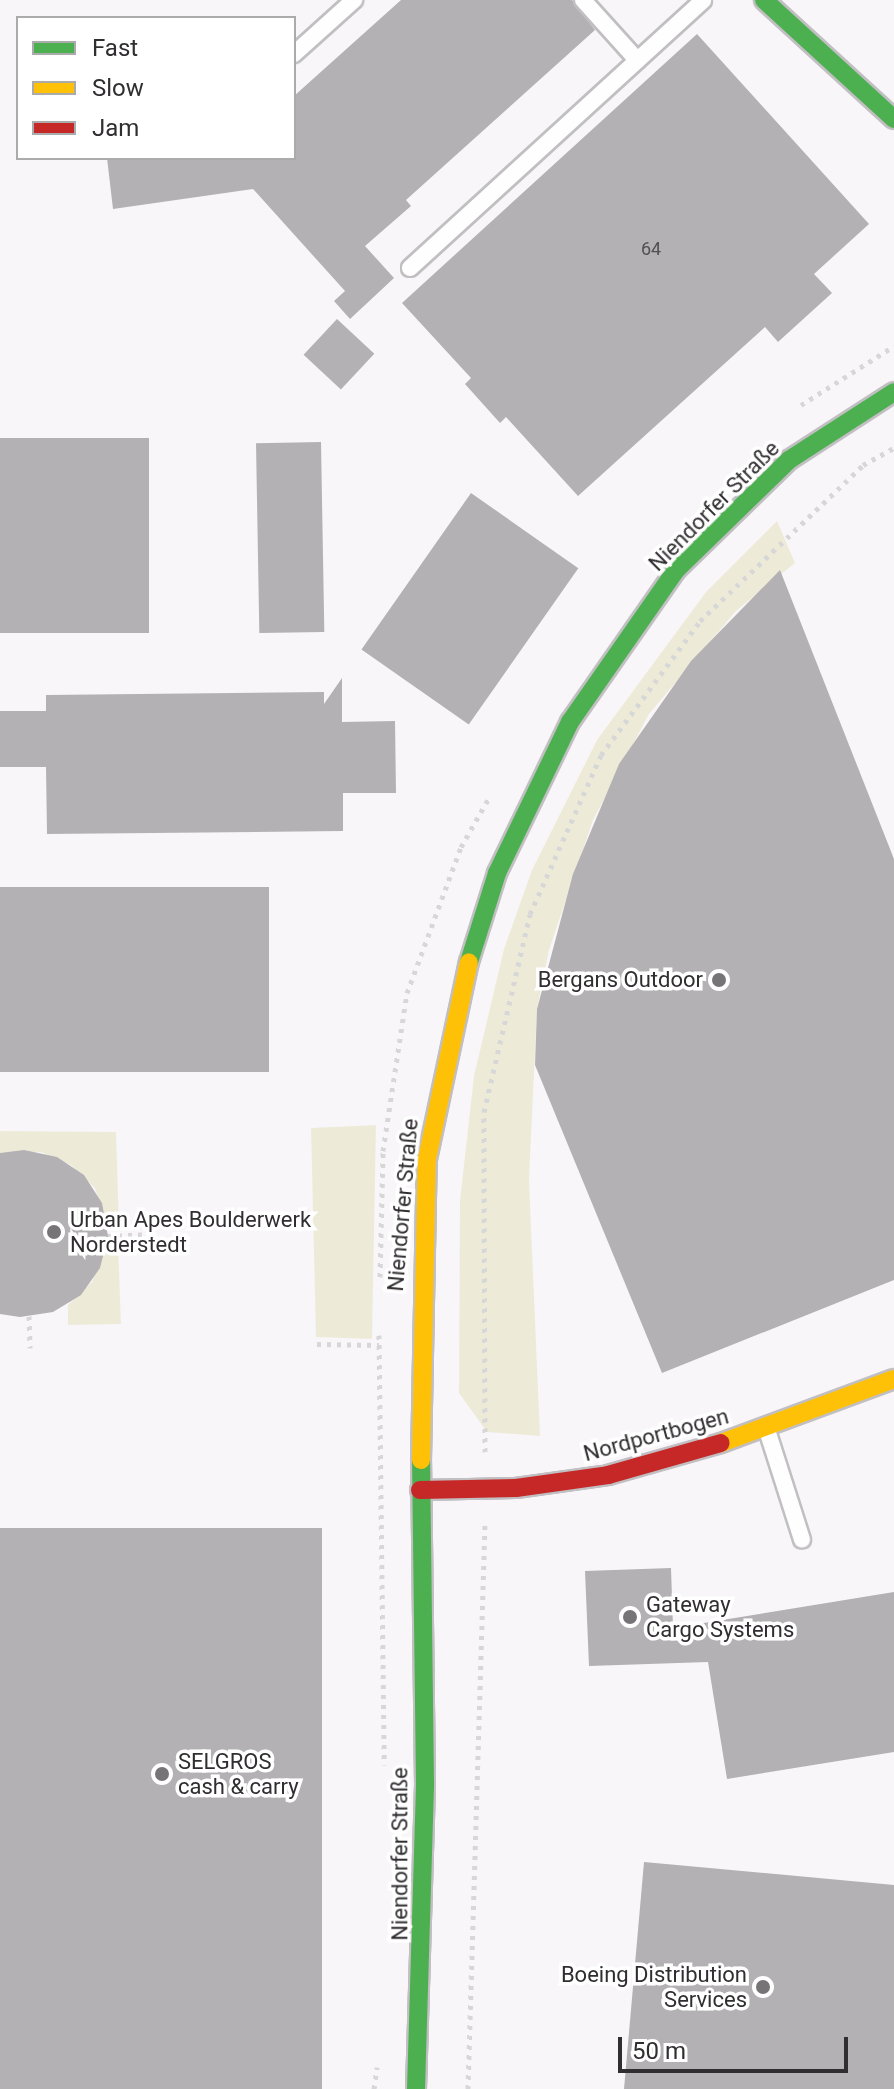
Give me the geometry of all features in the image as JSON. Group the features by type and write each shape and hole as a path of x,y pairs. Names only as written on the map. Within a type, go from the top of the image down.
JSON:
{"main road":[{"path":"764,0 894,119"},
{"name":"Niendorfer Straße","path":"416,2089 425,1784 420,1490 427,1159 453,1012 497,873 570,722 676,570 789,460 894,392"},
{"name":"Nordportbogen","path":"420,1490 485,1489 608,1475 766,1428 894,1379"}],"lane":[{"path":"296,52 354,0"},
{"path":"583,0 637,60"},
{"path":"410,268 703,0"},
{"path":"766,1428 802,1540"}],"path":[{"path":"791,414 894,346"},
{"path":"468,2089 485,1489 484,1112 530,914 601,755 700,621 863,465 894,448"},
{"path":"380,1285 383,1151 407,993 461,847 492,793"},
{"path":"108,1236 152,1234"},
{"path":"29,1316 30,1348"},
{"path":"379,1330 385,1780"},
{"path":"317,1344 379,1345"},
{"path":"374,2089 378,2060"}],"shaded area":[{"path":"777,521 795,563 736,611 649,714 593,820 549,950 537,1009 529,1180 540,1436 487,1432 459,1393 460,1200 474,1076 504,949 532,870 597,740 706,592"},
{"path":"376,1125 372,1339 316,1337 311,1128"},
{"path":"0,1131 116,1132 119,1227 107,1228 95,1188 71,1165 41,1152 0,1154"},
{"path":"107,1242 118,1243 121,1324 68,1325 68,1305 92,1282"}],"building":[{"path":"401,0 572,0 595,30 406,200 411,206 365,246 394,278 350,319 334,301 345,291 253,189 113,209 107,160 296,160 296,94"},
{"path":"697,34 869,224 814,274 832,293 778,342 765,327 578,496 506,417 500,423 465,384 471,378 402,303"},
{"path":"337,319 374,354 341,390 304,355"},
{"path":"0,438 149,438 149,633 0,633"},
{"path":"321,442 324,632 259,633 256,443"},
{"path":"471,493 578,568 469,725 361,649"},
{"name":"Bergans Outdoor","path":"780,570 894,859 894,1280 662,1373 535,1065 537,1009 573,874 619,764 691,661"},
{"path":"342,678 342,722 395,721 396,793 343,793 343,831 47,834 46,767 0,767 0,711 46,711 46,695 324,692 324,704"},
{"path":"0,887 269,887 269,1072 0,1072"},
{"name":"Urban Apes Boulderwerk Norderstedt","path":"24,1150 57,1157 84,1175 102,1203 108,1236 100,1268 81,1295 53,1312 20,1317 0,1314 0,1153"},
{"name":"SELGROS cash & carry","path":"0,1528 322,1528 322,2089 0,2089"},
{"path":"671,1568 673,1628 894,1592 894,1752 727,1779 708,1662 589,1666 585,1571"},
{"name":"Boeing Distribution Services","path":"644,1862 894,1885 894,2089 624,2089"}],"traffic: fast":[{"path":"764,0 894,119"},
{"path":"469,962 497,873 570,722 676,570 789,460 894,392"},
{"path":"416,2089 425,1784 421,1460"}],"traffic: slow":[{"path":"421,1460 427,1159 469,962"},
{"path":"721,1443 894,1379"}],"traffic: jam":[{"path":"420,1490 516,1488 608,1475 721,1443"}],"place":[{"name":"Bergans Outdoor","path":"719,980"},
{"name":"Urban Apes Boulderwerk Norderstedt","path":"54,1232"},
{"name":"Gateway Cargo Systems","path":"630,1617"},
{"name":"SELGROS cash & carry","path":"162,1774"},
{"name":"Boeing Distribution Services","path":"763,1987"}]}
